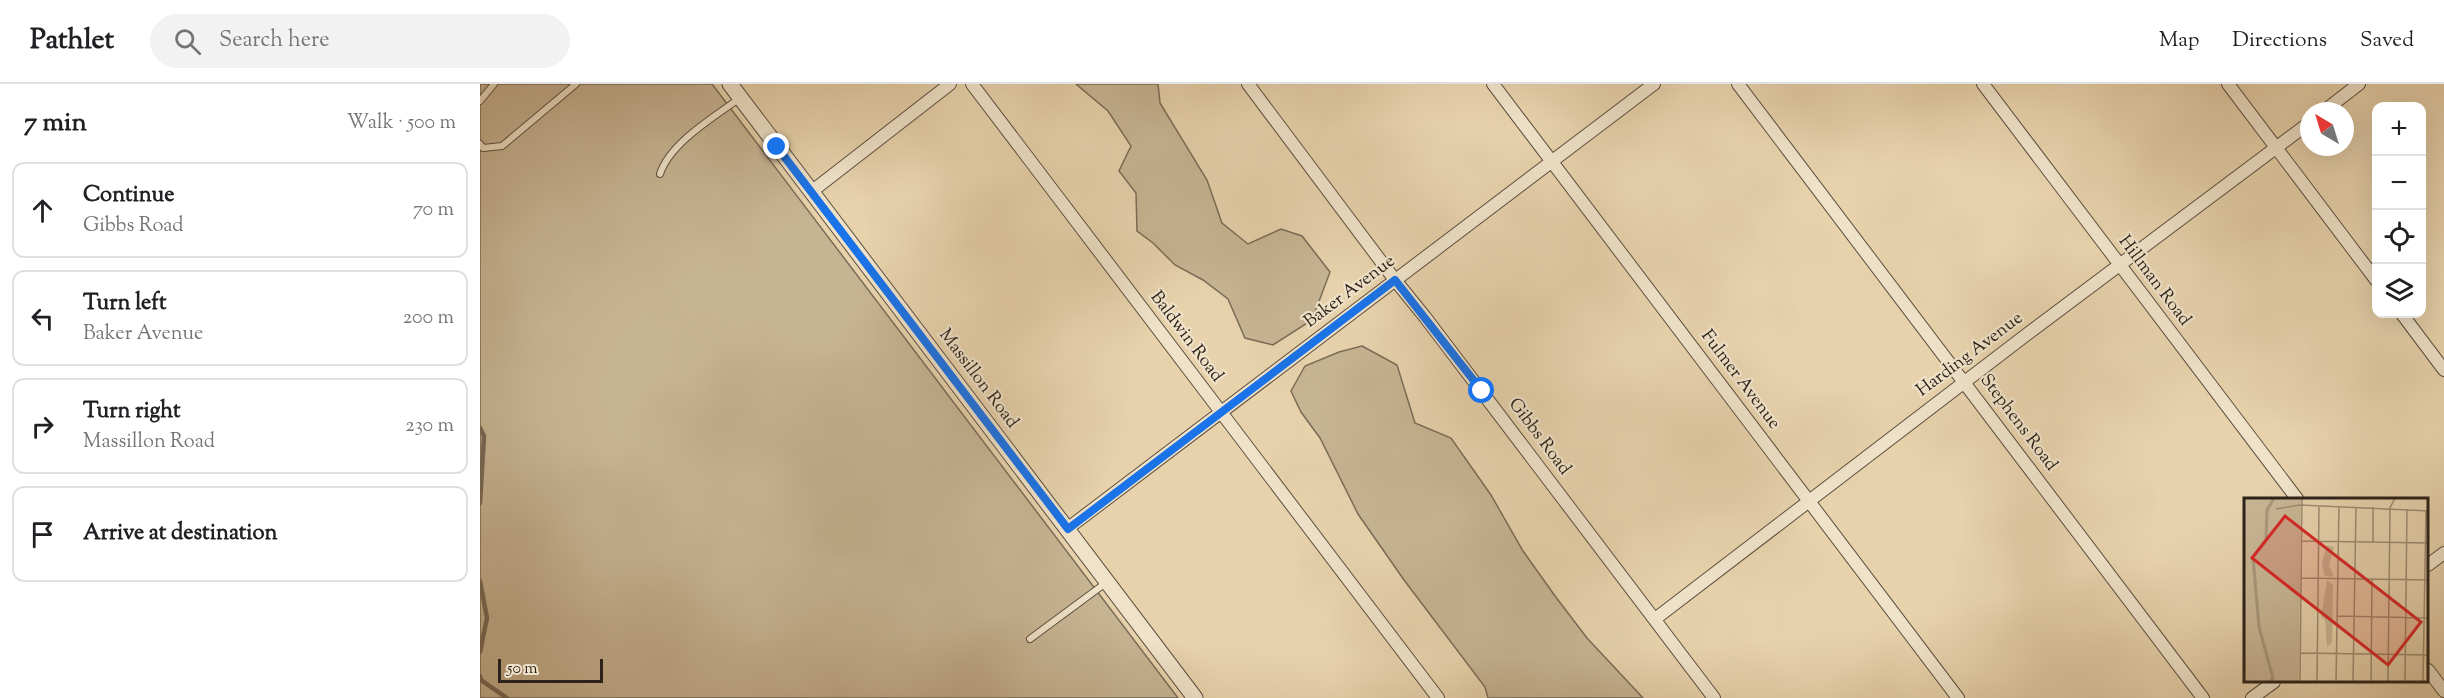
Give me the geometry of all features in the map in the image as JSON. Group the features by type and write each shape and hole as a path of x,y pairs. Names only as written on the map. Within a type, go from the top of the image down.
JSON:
{"street":[{"name":"Massillon Road","path":"730,84 1195,698"},
{"path":"811,192 950,84"},
{"name":"Baldwin Road","path":"972,84 1438,698"},
{"name":"Gibbs Road","path":"1248,84 1714,698"},
{"name":"Fulmer Avenue","path":"1493,84 1958,698"},
{"name":"Baker Avenue","path":"1068,529 1654,84"},
{"name":"Stephens Road","path":"1738,84 2203,698"},
{"name":"Hillman Road","path":"1983,84 2296,498"},
{"path":"2228,84 2372,275"},
{"path":"2336,102 2359,84"},
{"name":"Harding Avenue","path":"1655,619 1964,382 2300,130"},
{"path":"2405,318 2444,370"},
{"path":"2429,563 2444,552"},
{"path":"2429,672 2444,691"},
{"path":"2252,698 2271,683"}],"lane":[{"path":"480,101 494,84"},
{"path":"480,144 483,148 502,146 576,84"},
{"path":"660,174 666,159 677,147 740,98"},
{"path":"1030,639 1107,582"}],"shaded area":[{"path":"480,84 712,84 1178,698 480,698"},
{"path":"1076,84 1158,84 1160,103 1207,180 1222,223 1248,244 1281,229 1302,236 1330,272 1312,320 1273,345 1245,338 1228,299 1203,280 1175,265 1137,231 1136,193 1119,171 1131,146 1108,111"},
{"path":"1362,346 1397,365 1415,423 1451,438 1491,495 1523,551 1555,596 1587,638 1643,698 1488,698 1485,687 1404,580 1358,514 1320,438 1301,412 1291,391 1305,366 1339,352"}],"waterway":[{"path":"480,428 484,436 480,503"},
{"path":"480,581 487,618 480,652"},
{"path":"480,676 481,680 507,698"}],"route":[{"path":"777,147 1068,529 1395,280 1482,391"}]}
